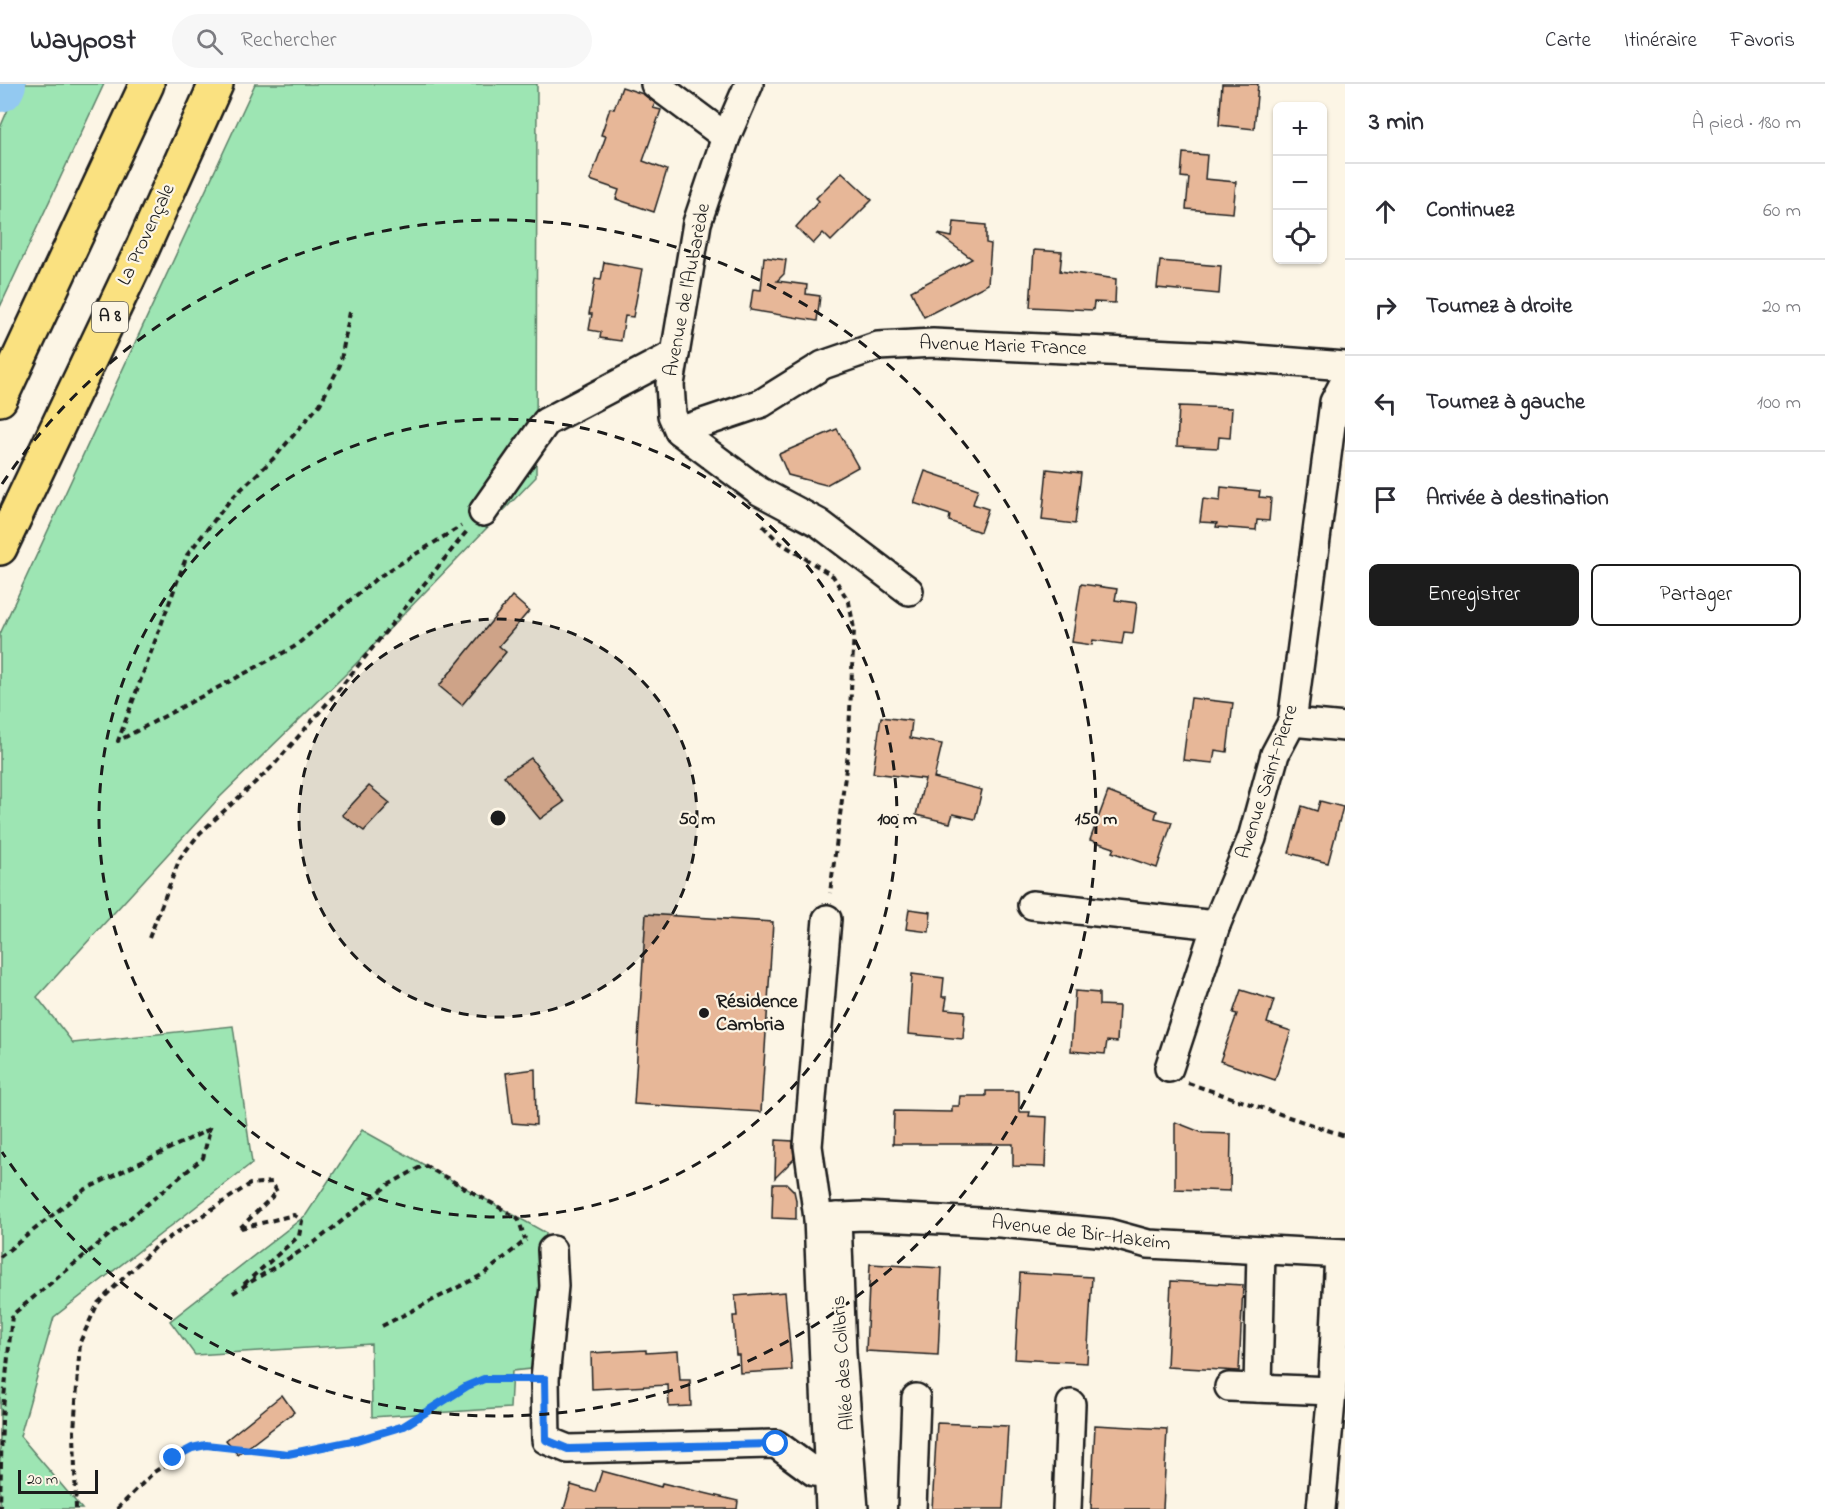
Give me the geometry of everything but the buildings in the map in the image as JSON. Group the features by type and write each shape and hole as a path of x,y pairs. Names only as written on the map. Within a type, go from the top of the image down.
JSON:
{"highway":[{"path":"0,399 147,84"},
{"name":"La Provençale","path":"0,548 143,247 216,84"}],"street":[{"path":"655,84 726,137"},
{"name":"Avenue de l'Aubarède","path":"679,430 672,416 670,384 697,223 726,137 749,84"},
{"name":"Avenue Marie France","path":"679,430 762,403 823,364 878,346 933,343 1216,356 1345,366"},
{"path":"483,512 546,422 675,354"},
{"name":"Avenue Saint-Pierre","path":"1169,1068 1216,925 1252,838 1275,754 1292,722 1334,402 1345,381"},
{"path":"679,430 759,491 819,523 909,591"},
{"path":"1292,722 1345,727"},
{"path":"1032,905 1216,925"},
{"path":"827,919 808,1146 827,1217 827,1474 830,1509"},
{"name":"Avenue de Bir-Hakeim","path":"827,1217 1000,1222 1108,1233 1148,1244 1342,1254"},
{"name":"Allée des Colibris","path":"827,1217 843,1353 854,1509"},
{"path":"552,1250 554,1286 545,1379 546,1440 568,1449 776,1444 814,1472 827,1474"},
{"path":"1258,1388 1261,1250"},
{"path":"1322,1509 1342,1254"},
{"path":"1229,1387 1332,1391"},
{"path":"912,1509 916,1398"},
{"path":"1067,1509 1071,1404"}],"path":[{"path":"350,312 340,365 320,404 275,457 231,499 187,555 118,741 294,647 377,578 483,512"},
{"path":"759,491 759,522 779,542 832,576 849,602 854,629 848,753 827,919"},
{"path":"149,938 180,858 200,833 273,766 336,693 483,512"},
{"path":"1169,1068 1193,1087 1345,1136"},
{"path":"0,1257 84,1190 210,1129 202,1158 12,1315 2,1419 0,1509"},
{"path":"76,1509 74,1431 80,1342 98,1303 154,1247 250,1184 272,1182 277,1192 240,1228 294,1215 302,1221 299,1236 233,1293 315,1242 388,1185 424,1165 518,1218 525,1239 552,1250"},
{"path":"382,1326 484,1274 525,1239"},
{"path":"117,1509 154,1472 173,1458 199,1446 288,1454 357,1440 404,1426 467,1386 484,1379 545,1379"}],"green space":[{"path":"19,84 104,84 0,307 0,128"},
{"path":"255,84 537,84 536,477 346,674 220,797 37,997 73,1043 233,1026 252,1163 54,1317 20,1436 82,1509 0,1509 0,634"},
{"path":"362,1130 546,1233 541,1368 512,1371 510,1408 372,1417 371,1344 195,1355 170,1321 306,1215"}],"waterway":[{"path":"0,88 2,84"}],"place":[{"name":"Résidence Cambria","path":"704,1013"}],"route":[{"path":"173,1458 192,1448 206,1445 250,1452 288,1454 357,1440 404,1426 467,1386 484,1379 500,1377 545,1379 546,1440 568,1449 657,1445 776,1444"}]}
